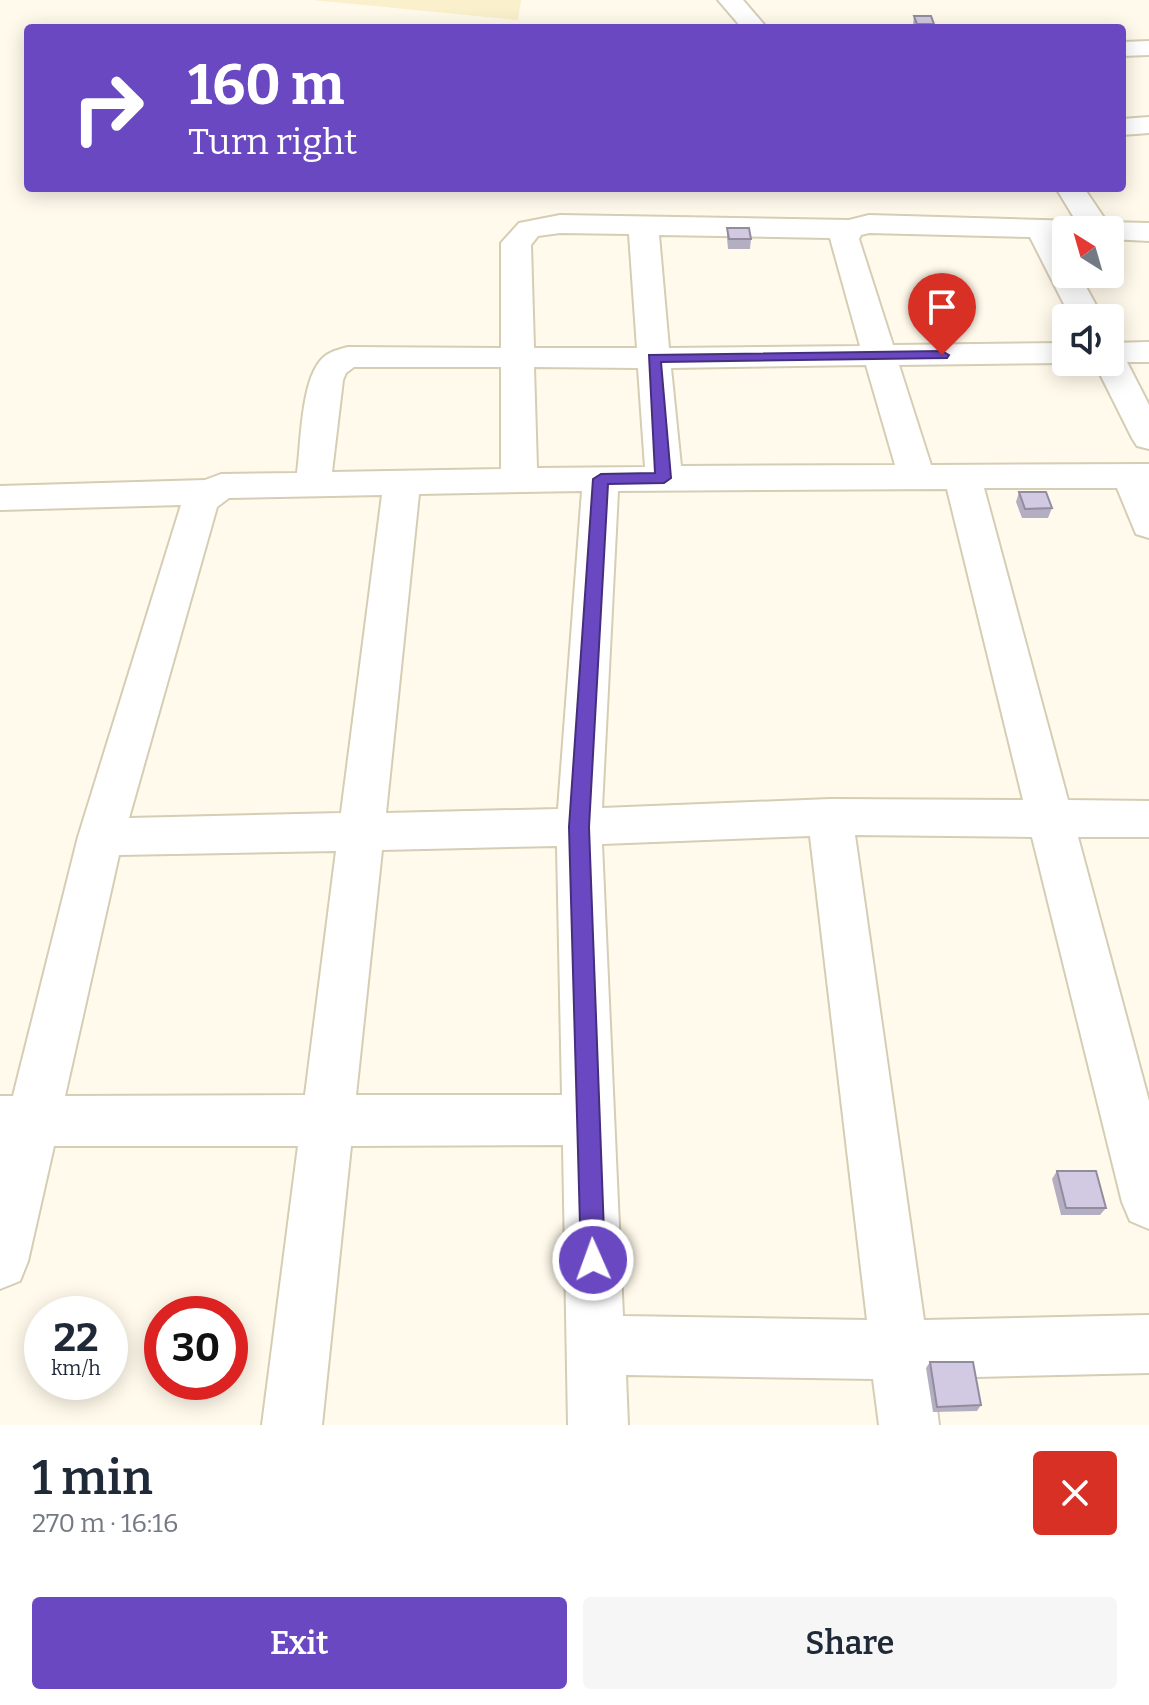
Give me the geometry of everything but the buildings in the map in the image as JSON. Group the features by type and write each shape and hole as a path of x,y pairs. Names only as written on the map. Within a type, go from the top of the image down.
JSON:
{"street":[{"path":"730,0 751,24"},
{"path":"1126,49 1149,48"},
{"path":"1126,127 1149,125"},
{"path":"519,481 516,243 529,229 560,224 849,229 869,224 1097,230 1073,192"},
{"path":"643,226 664,478"},
{"path":"1040,228 1080,304"},
{"path":"849,229 844,239 916,476"},
{"path":"1124,231 1149,232"},
{"path":"1124,353 1149,352"},
{"path":"313,484 326,380 329,370 348,357 654,358 1052,353"},
{"path":"1117,376 1149,438"},
{"path":"0,1261 17,1121 200,501 209,492 221,486 601,479 1140,476 1149,525"},
{"path":"598,1425 579,827 601,479"},
{"path":"963,479 1149,1202"},
{"path":"292,1425 402,483"},
{"path":"0,498 209,492"},
{"path":"830,817 909,1425"},
{"path":"101,837 579,827 830,817 1149,819"},
{"path":"17,1121 589,1120"},
{"path":"596,1345 901,1350 1149,1344"}],"sand":[{"path":"312,0 521,0 518,20"}],"route":[{"path":"593,1260 579,827 601,479 664,478 654,358 942,355"}]}
